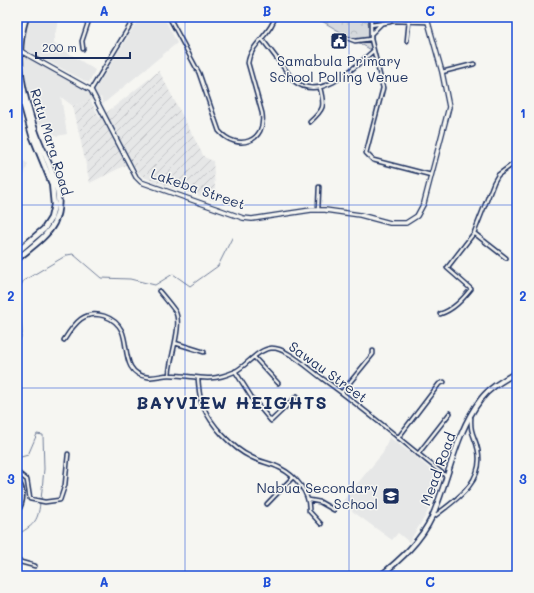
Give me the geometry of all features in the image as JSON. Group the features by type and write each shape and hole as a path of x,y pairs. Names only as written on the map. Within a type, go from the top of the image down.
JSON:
{"highway":[{"name":"Ratu Mara Road","path":"17,259 48,232 56,218 59,200 54,180 28,106 20,74 18,49 20,17"},
{"name":"Ratu Mara Road","path":"17,31 26,17"},
{"name":"Ratu Mara Road","path":"17,81 32,134 52,184 54,205 51,218 44,228 17,252"},
{"path":"17,480 22,495 20,506 17,511"},
{"path":"17,490 17,501"}],"main road":[{"path":"428,22 430,17"},
{"name":"Lakeba Street","path":"91,90 136,177 141,182 243,218 252,219 318,210 348,212 390,223 406,223 412,220 421,210 449,107 442,72 428,22"},
{"path":"18,49 91,90"},
{"name":"Mead Road","path":"380,576 408,552 431,519 466,424 481,399 494,386 517,372"}],"street":[{"path":"83,49 82,41 90,17"},
{"path":"128,17 133,20"},
{"path":"91,90 135,17"},
{"path":"169,17 199,73 219,131 231,141 245,143 262,128 264,122 248,62 250,54 262,39 275,17"},
{"path":"428,22 392,21 371,17 371,39 373,52 383,88 366,153 373,160 431,175"},
{"path":"514,17 517,22"},
{"path":"371,25 392,21"},
{"path":"407,40 409,21"},
{"path":"371,34 382,23"},
{"path":"347,38 355,41 371,39"},
{"path":"262,39 294,81 304,87 320,88 333,82 373,52"},
{"path":"442,72 474,64"},
{"path":"310,122 323,108 324,102 320,88"},
{"path":"517,96 517,102"},
{"path":"440,314 449,311 471,289 447,268 474,233 498,175 517,161"},
{"path":"318,210 319,187"},
{"path":"474,233 506,258"},
{"path":"159,291 175,311 179,324 174,343 169,375"},
{"path":"17,305 17,314"},
{"name":"Sawau Street","path":"64,340 77,322 85,317 105,315 116,322 122,333 126,354 131,368 148,377 169,375 198,379 215,379 235,371 264,350 272,348 284,351 342,392 447,476"},
{"path":"174,343 204,352"},
{"path":"342,392 373,354 373,351"},
{"path":"254,357 278,383"},
{"path":"235,371 252,398 271,421 297,396"},
{"path":"198,379 204,407 225,436 252,458 280,468 293,477 309,500 309,511 321,524"},
{"path":"398,438 439,384 444,382"},
{"path":"418,454 450,413"},
{"path":"431,519 466,490 475,476 479,457 471,434 471,415"},
{"path":"17,472 27,480 30,499 40,502 60,500 65,485 68,454"},
{"path":"268,504 293,477"},
{"path":"309,500 320,502 334,510"},
{"path":"17,561 35,566"}],"shaded area":[{"path":"27,17 59,17 53,43 95,70 89,83 21,47"},
{"path":"140,17 164,17 177,43 103,104 101,97 73,106 61,97 67,134 57,136 37,122 22,72 22,55 88,90 95,90"},
{"path":"159,71 204,157 213,161 216,201 158,183 141,176 132,162 90,183 73,106 90,100 100,118"},
{"path":"17,156 28,164 18,193 17,193"},
{"name":"Nabua Secondary School","path":"389,437 416,457 441,479 426,515 409,542 398,533 392,540 341,503 383,453"}],"green space":[{"path":"315,17 374,17 373,51"}],"waterway":[{"path":"17,349 22,334 20,288 23,281 67,255 73,254 101,278 130,279 155,285 173,274 190,286 218,266 232,238"},
{"path":"17,456 21,457 28,455 37,434 43,435 44,469 41,500"},
{"path":"17,535 34,523 38,515 40,503"}],"place":[{"name":"Samabula Primary School Polling Venue","path":"339,41"},
{"name":"Nabua Secondary School","path":"391,496"}],"district":[{"name":"BAYVIEW HEIGHTS","path":"232,403"}]}
